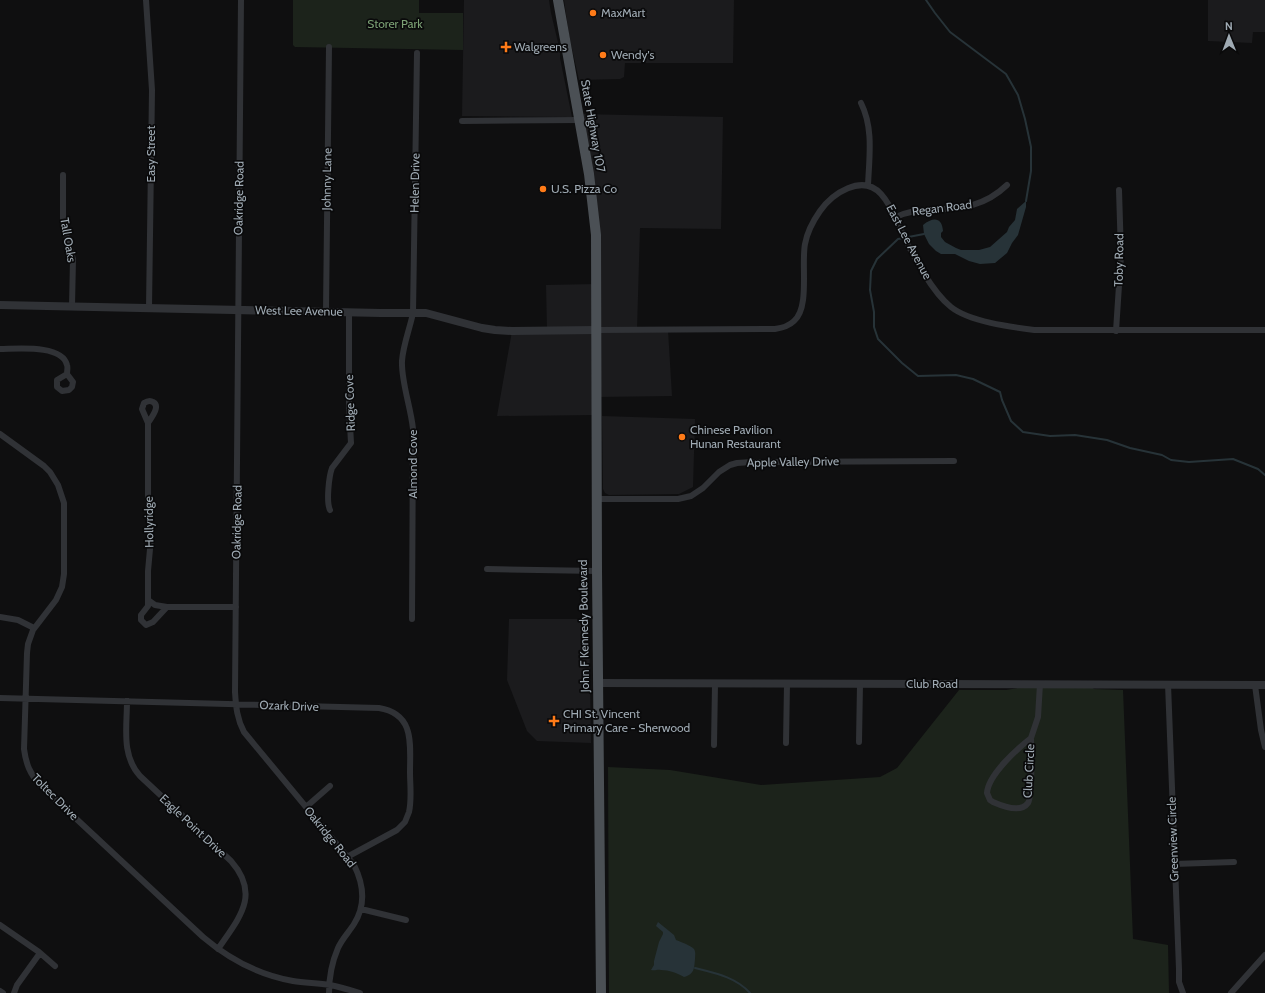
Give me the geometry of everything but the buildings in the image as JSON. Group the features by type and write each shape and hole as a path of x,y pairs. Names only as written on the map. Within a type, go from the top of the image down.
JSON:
{"main road":[{"name":"State Highway 107","path":"558,0 589,174 595,218 596,330"},
{"name":"John F Kennedy Boulevard","path":"596,330 601,993"}],"street":[{"name":"Easy Street","path":"146,0 152,90 149,308"},
{"name":"Oakridge Road","path":"241,0 236,704 238,719 244,732 354,865 360,878 363,896 361,909 339,946 333,961 329,993"},
{"name":"Johnny Lane","path":"326,311 329,47"},
{"name":"Helen Drive","path":"414,312 417,53"},
{"path":"596,330 775,329 788,326 798,318 802,308 805,244 808,233 818,214 829,201 843,190 853,187 868,186 870,128 868,118 861,103"},
{"path":"462,121 579,120"},
{"name":"Tall Oaks","path":"63,174 63,224 73,259 72,306"},
{"name":"Regan Road","path":"896,217 913,211 961,208 979,204 996,195 1007,185"},
{"name":"East Lee Avenue","path":"868,186 881,193 890,205 914,257 939,294 951,307 969,316 1002,325 1035,330 1265,330"},
{"name":"Toby Road","path":"1116,331 1121,255 1119,190"},
{"name":"West Lee Avenue","path":"0,305 414,312 426,313 468,325 495,330 596,330"},
{"name":"Ridge Cove","path":"330,510 328,506 328,496 332,468 352,443 348,406 349,312"},
{"name":"Almond Cove","path":"412,619 413,429 402,362 414,312"},
{"path":"0,350 40,350 54,352 65,361 67,366 67,374"},
{"name":"Hollyridge","path":"148,423 148,498 150,538 148,600"},
{"name":"Toltec Drive","path":"0,434 50,472 58,485 64,503 64,574 62,587 56,600 34,628 28,644 24,749 25,759 30,773 197,932 218,949 240,963 262,973 292,981 329,985 360,993"},
{"name":"Apple Valley Drive","path":"597,499 685,498 703,488 723,469 737,463 954,461"},
{"path":"488,569 597,571"},
{"path":"166,607 153,622 146,625 141,620 140,615 146,608 148,600 161,607 166,607 236,607"},
{"path":"0,617 18,620 34,628"},
{"name":"Club Road","path":"598,683 1265,684"},
{"path":"714,745 715,684"},
{"path":"786,743 787,684"},
{"path":"859,742 860,684"},
{"name":"Club Circle","path":"1031,738 1004,763 990,784 987,793 990,800 993,802 1017,808 1024,807 1030,800 1031,738 1038,717 1040,684"},
{"name":"Greenview Circle","path":"1168,684 1174,864 1180,982 1183,993"},
{"path":"1255,685 1261,730 1265,746"},
{"name":"Ozark Drive","path":"0,698 386,709 397,715 404,722 409,732 410,807 403,825 394,832 347,857"},
{"name":"Eagle Point Drive","path":"127,701 127,746 128,755 132,766 140,776 238,868 244,880 246,891 244,906 241,914 218,949"},
{"path":"306,807 330,786"},
{"path":"1174,864 1234,862"},
{"path":"361,909 406,920"},
{"path":"0,925 40,953 55,966"},
{"path":"14,993 17,985 40,953"},
{"path":"1231,993 1265,955"}],"shaded area":[{"path":"464,0 549,0 572,117 462,116"},
{"path":"564,0 734,0 733,63 625,63 624,77 620,79 579,80 569,35"},
{"path":"1208,0 1265,0 1265,32 1253,32 1252,43 1208,41"},
{"path":"578,114 723,117 721,229 640,228 637,330 668,330 672,396 597,397 596,415 497,416 512,331 547,330 546,285 596,284 596,235"},
{"path":"1026,201 1026,207 1018,235 1007,253 995,263 980,264 969,261 955,254 941,254 929,244 924,234 923,225 927,222 936,220 941,223 942,226 943,231 941,233 941,237 945,242 956,248 961,250 979,250 990,247 1007,232 1015,220 1017,209"},
{"path":"602,416 695,419 693,487 679,494 609,495 605,493 603,489"},
{"path":"509,619 589,619 591,743 537,741 527,731 507,680"},
{"path":"658,922 674,935 676,940 694,949 694,968 688,976 684,977 667,971 651,970 654,965 659,942 663,934 663,932 656,926"}],"green space":[{"name":"Storer Park","path":"293,0 419,0 419,13 463,13 463,50 295,47 293,45"},
{"path":"1040,684 1088,684 1094,689 1123,690 1133,939 1168,945 1169,993 609,993 608,767 670,770 761,785 880,777 897,768 959,690 1006,690"}],"waterway":[{"path":"926,0 950,32 1006,74 1018,95 1031,147 1031,171 1026,201"},
{"path":"924,234 898,239 877,259 871,271 870,290 874,312 874,327 878,339 902,363 918,376 956,375 973,379 1000,392 1011,421 1023,432 1050,436 1075,435 1107,440 1130,448 1162,455 1171,460 1189,462 1233,459 1258,469 1265,475"},
{"path":"695,968 732,979 750,993"}],"place":[{"name":"MaxMart","path":"593,13"},
{"name":"Walgreens","path":"506,47"},
{"name":"Wendy's","path":"603,55"},
{"name":"U.S. Pizza Co","path":"543,189"},
{"name":"Chinese Pavilion Hunan Restaurant","path":"682,437"},
{"name":"CHI St. Vincent Primary Care - Sherwood","path":"554,721"}]}
